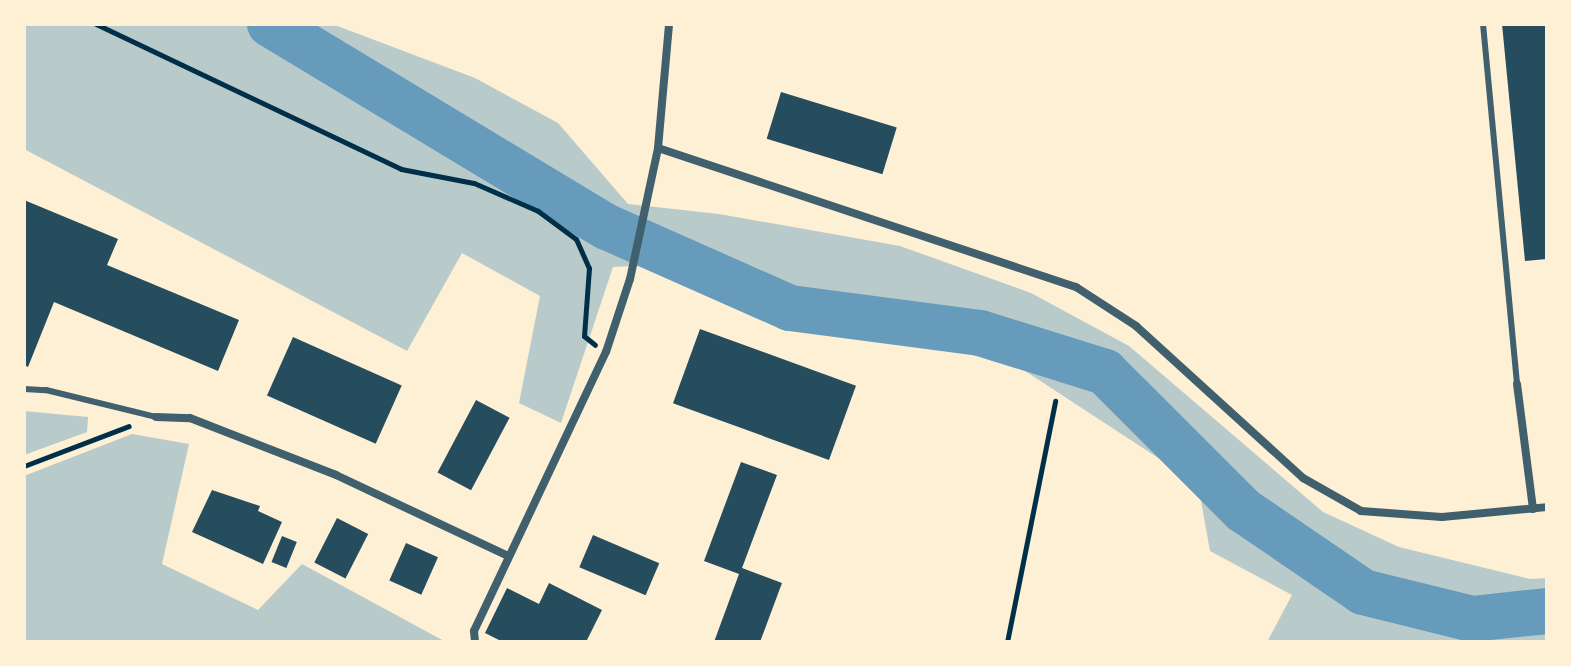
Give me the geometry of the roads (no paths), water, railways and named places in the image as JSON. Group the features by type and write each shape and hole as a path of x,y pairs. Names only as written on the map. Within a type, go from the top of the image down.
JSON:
{"street":[{"path":"475,642 474,631 606,352 630,279 658,148 669,24"},
{"path":"658,148 1076,287 1136,326 1303,478 1361,511 1442,517 1547,507"},
{"path":"1517,384 1533,509"},
{"path":"156,417 190,418 336,475 508,556"}],"lane":[{"path":"1483,24 1517,384"},
{"path":"24,389 46,390 156,417"}],"waterway":[{"path":"270,24 607,227 790,308 980,333 1105,372 1243,510 1363,592 1472,619 1547,611"}]}
